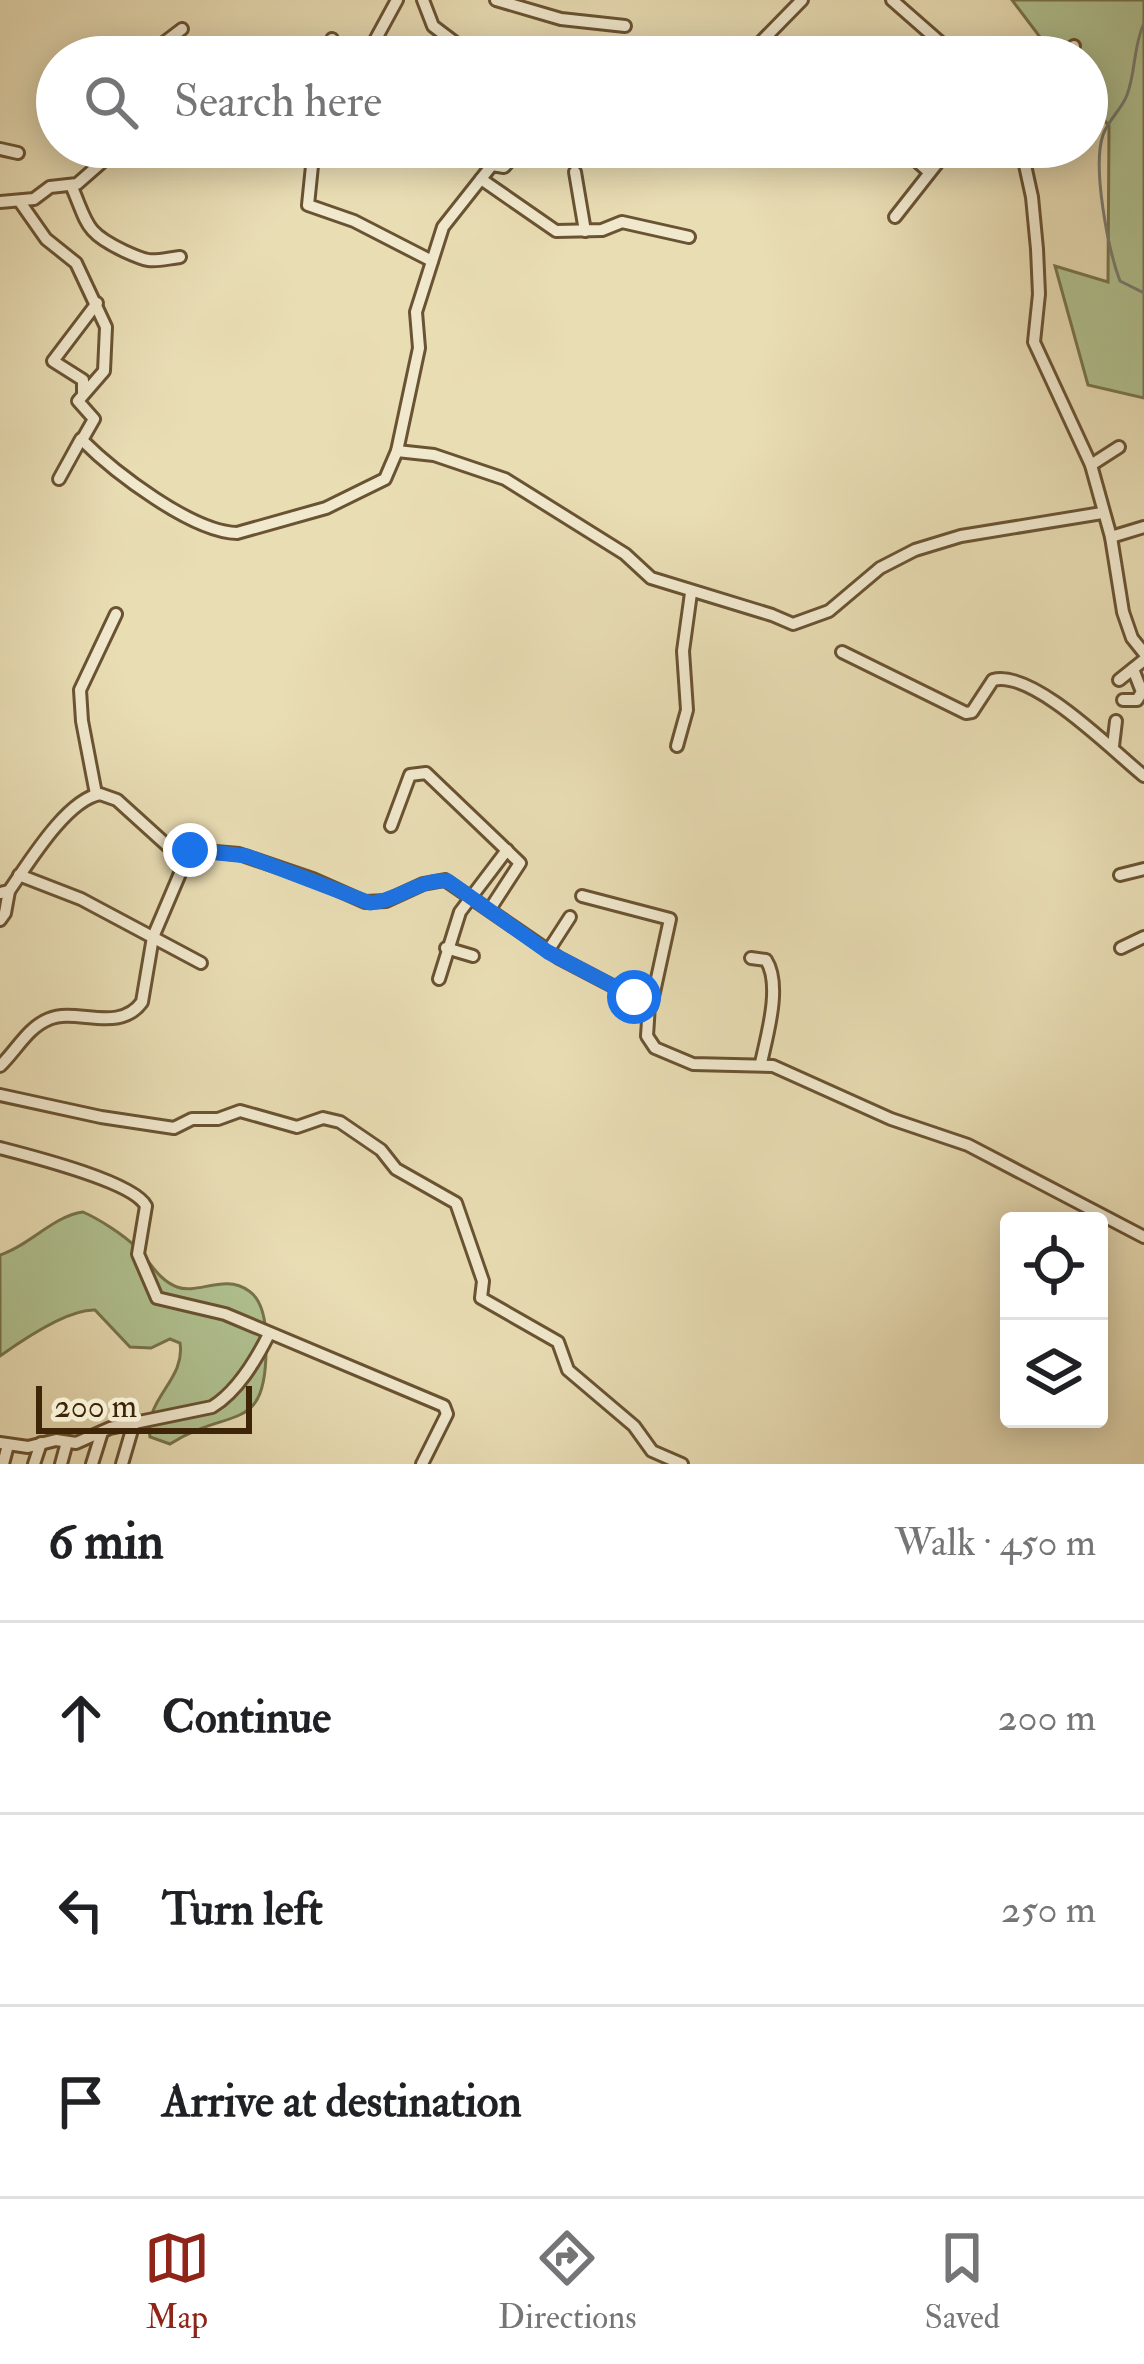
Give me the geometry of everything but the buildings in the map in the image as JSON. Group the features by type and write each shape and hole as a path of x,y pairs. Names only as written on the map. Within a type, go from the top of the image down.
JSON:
{"street":[{"path":"377,36 397,0"},
{"path":"423,0 433,26 446,36"},
{"path":"496,0 561,19 625,26"},
{"path":"767,36 802,0"},
{"path":"892,0 933,36"},
{"path":"173,36 182,29"},
{"path":"0,149 18,153"},
{"path":"20,202 39,197 50,187 82,181 96,168"},
{"path":"312,168 308,205 353,221 432,261"},
{"path":"81,439 144,494 231,533 293,520 370,489 385,479 397,451 419,347 416,312 448,218 490,168"},
{"path":"924,168 928,172"},
{"path":"895,217 932,168"},
{"path":"1026,168 1033,197 1040,294 1034,342 1091,465 1111,537 1123,612 1144,657 1119,680"},
{"path":"575,172 585,231"},
{"path":"482,179 549,228 585,231 622,222 689,237"},
{"path":"71,185 98,238 138,260 163,262 180,257"},
{"path":"0,202 11,198 20,202 42,235 76,263 97,303 107,332 106,364 100,379 82,394"},
{"path":"58,479 94,420 79,405 86,385 83,380 53,362 97,303"},
{"path":"1091,465 1119,447"},
{"path":"397,451 434,455 505,478 625,554 640,572 787,623 830,610 880,568 909,551 961,536 1102,513"},
{"path":"1111,537 1144,526"},
{"path":"676,746 687,710 683,651 691,593"},
{"path":"96,794 80,690 116,614"},
{"path":"842,652 966,713 972,712 993,680 1008,678 1071,714 1144,776"},
{"path":"1123,700 1137,700 1142,692 1133,669"},
{"path":"1114,746 1116,721"},
{"path":"391,826 410,775 426,773 520,868 490,909"},
{"path":"0,920 5,913 4,892 42,844 84,800 96,794 117,800 166,846 247,856 365,902 386,901 438,880 452,883 548,952 651,1006"},
{"path":"0,1066 27,1034 48,1019 124,1016 136,1009 142,1002 153,937 190,850"},
{"path":"439,979 460,912 506,850"},
{"path":"1120,875 1144,869"},
{"path":"20,875 81,899 201,963"},
{"path":"582,896 670,920 647,1036 655,1048 693,1064 761,1063 891,1119 960,1142 1144,1237"},
{"path":"548,952 570,917"},
{"path":"1121,948 1144,938"},
{"path":"446,948 473,956"},
{"path":"751,958 766,960 772,970 761,1063"},
{"path":"0,1095 174,1128 192,1119 218,1119 240,1111 297,1127 323,1118 340,1122 381,1150 396,1169 453,1199 483,1281 481,1298 558,1342 570,1372 634,1426 652,1451 682,1464"},
{"path":"0,1148 135,1193 146,1204 139,1256 155,1296 216,1311 444,1406 446,1418 422,1464"},
{"path":"3,1464 4,1444 82,1442 134,1423 218,1404 259,1356 269,1334"},
{"path":"122,1464 134,1423"},
{"path":"92,1464 102,1432"},
{"path":"61,1464 67,1442"},
{"path":"34,1464 41,1443"}],"green space":[{"path":"1012,0 1144,0 1144,398 1088,385 1055,266 1108,282 1108,36 1039,36"},
{"path":"83,1212 132,1243 170,1284 185,1289 231,1284 254,1295 263,1314 266,1342 265,1372 253,1406 170,1444 150,1437 153,1411 177,1368 180,1343 170,1339 151,1348 130,1347 95,1310 59,1320 0,1356 0,1255 61,1219"}],"waterway":[{"path":"1108,124 1127,95 1144,23"},
{"path":"1099,168 1106,229 1120,281 1144,293"}],"route":[{"path":"190,850 247,856 370,903 428,882 448,881 548,952 634,997"}]}
